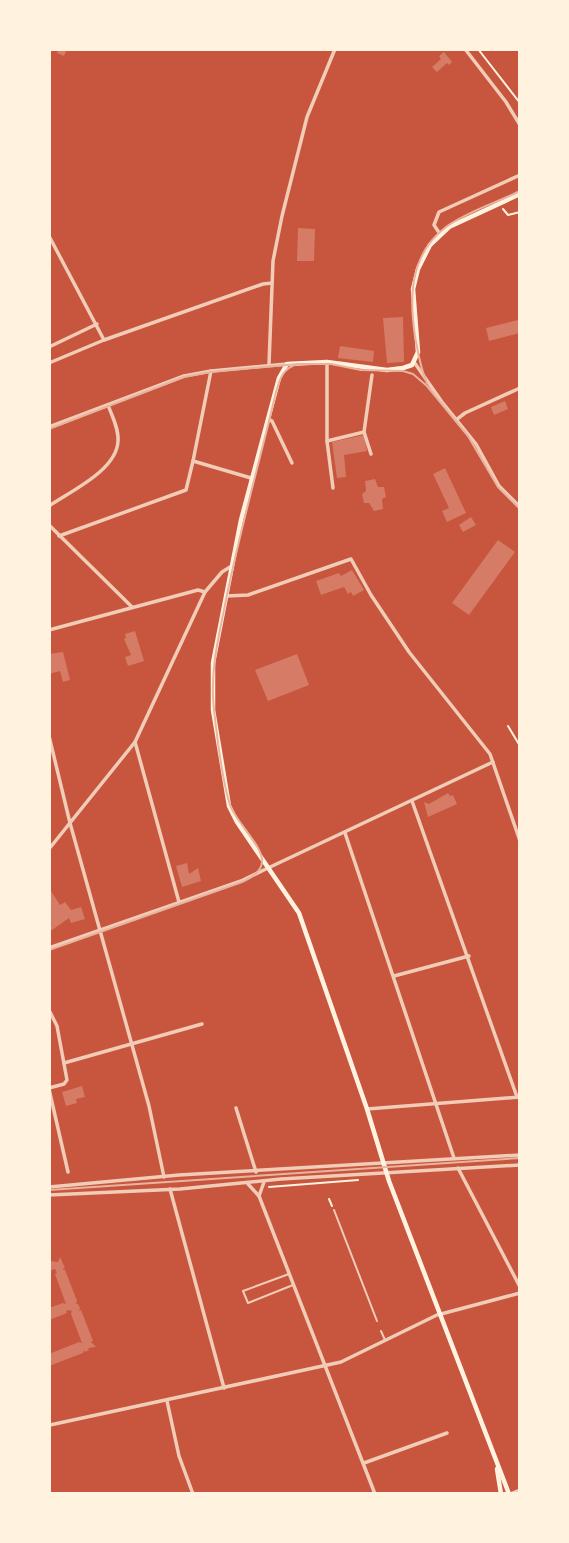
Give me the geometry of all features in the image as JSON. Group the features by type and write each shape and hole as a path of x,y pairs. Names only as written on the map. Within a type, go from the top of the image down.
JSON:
{"main road":[{"path":"510,1494 387,1173 299,913 229,806 213,710 213,663 230,568 251,478 279,378 287,364 327,362 373,369 403,368 414,362 418,352 413,304 415,278 423,258 440,234 459,222 520,194"},
{"path":"496,1461 501,1494"}],"street":[{"path":"269,364 272,283 277,241 307,117 335,49"},
{"path":"465,49 506,102 520,125"},
{"path":"440,234 435,225 439,212 520,175"},
{"path":"49,236 104,340"},
{"path":"49,363 104,340 262,284 272,283"},
{"path":"49,347 97,324"},
{"path":"327,362 327,442 333,488"},
{"path":"414,362 476,444 499,486 520,507"},
{"path":"49,427 184,376 287,364"},
{"path":"59,536 186,489 211,371"},
{"path":"371,454 364,432 372,376"},
{"path":"457,421 465,413 520,388"},
{"path":"49,506 108,466 118,444 118,434 108,405"},
{"path":"268,419 274,425 292,463"},
{"path":"327,442 364,432"},
{"path":"193,461 251,478"},
{"path":"49,525 132,607"},
{"path":"225,595 248,595 351,559 409,652 482,744 493,762 520,841"},
{"path":"49,849 135,742 205,592 222,572 230,568"},
{"path":"49,630 198,590 205,592"},
{"path":"49,736 70,823 149,1106 164,1177"},
{"path":"135,742 179,902"},
{"path":"49,948 242,881 493,762"},
{"path":"367,1109 518,1097 412,801"},
{"path":"345,833 454,1158"},
{"path":"394,976 469,956"},
{"path":"49,1010 57,1026 67,1083 49,1088 68,1172"},
{"path":"64,1063 202,1024"},
{"path":"236,1108 256,1172"},
{"path":"49,1187 164,1177 520,1155"},
{"path":"49,1195 520,1164"},
{"path":"458,1168 520,1287"},
{"path":"259,1196 264,1182"},
{"path":"248,1184 259,1196 375,1494"},
{"path":"170,1189 224,1388"},
{"path":"49,1432 50,1424 325,1367 341,1362 439,1314 520,1293"},
{"path":"167,1401 179,1456 193,1494"},
{"path":"364,1463 447,1433"},
{"path":"510,1494 520,1490"}],"lane":[{"path":"372,376 373,369"},
{"path":"334,1210 377,1321"},
{"path":"290,1274 243,1291 248,1303 294,1284"},
{"path":"381,1331 385,1341"}],"path":[{"path":"478,49 520,103"},
{"path":"499,204 508,215 520,212"},
{"path":"508,726 520,746"},
{"path":"328,1177 328,1187"},
{"path":"329,1199 334,1210"}],"building":[{"path":"59,49 67,49 64,56 57,53"},
{"path":"444,52 452,62 437,72 432,67"},
{"path":"298,228 315,229 314,261 297,261"},
{"path":"403,317 404,362 387,363 383,318"},
{"path":"518,320 520,333 489,341 486,328"},
{"path":"340,346 374,351 373,362 338,358"},
{"path":"505,401 508,409 494,415 491,407"},
{"path":"364,435 367,451 344,455 346,477 337,478 332,442"},
{"path":"445,468 466,513 447,522 442,511 449,508 433,474"},
{"path":"375,479 378,487 384,487 386,497 382,499 383,509 374,511 369,503 364,503 362,494 366,491 365,481"},
{"path":"471,517 476,525 463,532 459,525"},
{"path":"498,540 515,552 469,615 452,603"},
{"path":"352,570 364,590 353,596 351,592 348,594 344,587 321,595 316,581 339,573 341,576"},
{"path":"135,631 144,661 128,666 125,657 131,655 124,639 125,634"},
{"path":"63,652 70,680 63,682 60,671 49,674 49,654"},
{"path":"297,654 309,685 268,701 255,670"},
{"path":"448,793 453,795 457,804 428,817 424,802 429,804"},
{"path":"187,863 189,874 198,868 201,881 182,887 176,866"},
{"path":"49,888 60,905 65,902 71,910 81,907 85,919 71,923 69,918 49,932"},
{"path":"82,1086 85,1097 66,1106 62,1092"},
{"path":"60,1257 65,1268 62,1269 65,1270 76,1304 80,1308 79,1311 81,1310 93,1341 91,1342 96,1347 49,1366 49,1354 82,1343 72,1311 66,1311 67,1313 49,1320 49,1308 66,1304 55,1269 49,1271 50,1261 58,1262"}],"tram line":[{"path":"427,383 419,360 412,306 415,277 425,250 434,238 455,221 520,191"},
{"path":"49,429 184,377 211,372 298,364 331,364 361,370 403,371 413,374 427,386 468,436 498,487 520,509"},
{"path":"49,950 242,882 261,868 261,854 233,812 227,795 214,710 214,672 236,555 276,392 283,374 298,364"},
{"path":"49,1190 520,1158"}]}
